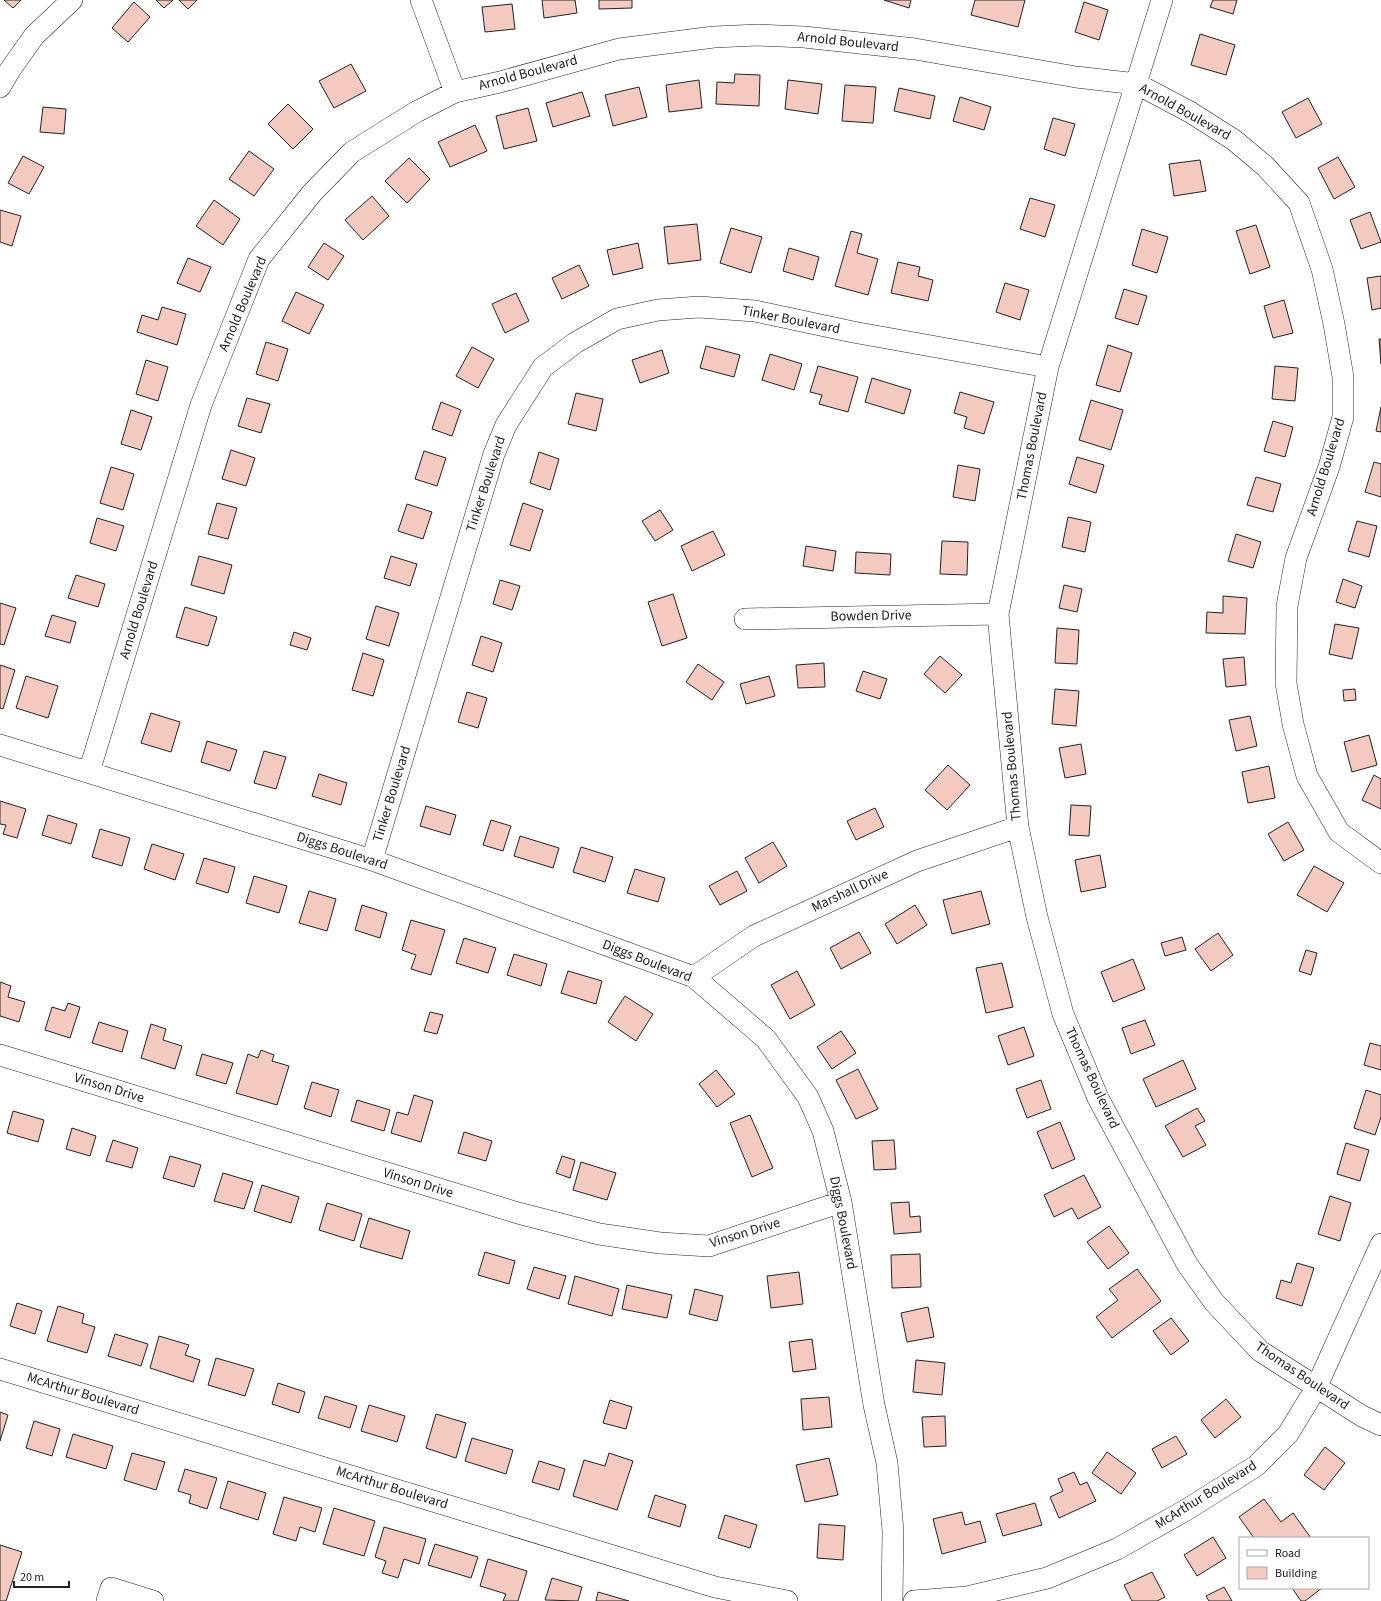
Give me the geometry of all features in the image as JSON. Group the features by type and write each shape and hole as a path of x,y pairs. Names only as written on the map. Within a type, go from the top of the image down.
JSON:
{"street":[{"path":"0,87 34,36 72,0"},
{"path":"421,0 455,92"},
{"name":"Thomas Boulevard","path":"1162,0 1048,367 998,614 1018,827 1037,916 1063,1014 1098,1098 1187,1264 1214,1302 1260,1351 1316,1388 1362,1416 1381,1425"},
{"name":"Arnold Boulevard","path":"89,772 201,405 259,259 312,193 352,152 416,112 455,92 500,82 619,49 714,37 758,35 804,37 915,49 1076,77 1137,84 1190,112 1234,140 1265,166 1300,203 1322,269 1343,377 1343,416 1329,466 1296,558 1287,606 1286,683 1293,724 1307,776 1339,832 1381,863"},
{"name":"Tinker Boulevard","path":"372,860 494,454 506,424 543,367 576,344 617,319 658,310 699,307 755,311 853,332 1048,367"},
{"name":"Bowden Drive","path":"745,619 998,614"},
{"name":"Diggs Boulevard","path":"0,745 372,860 694,977 766,1039 808,1097 823,1131 841,1202 874,1405 887,1463 893,1531 892,1601"},
{"name":"Marshall Drive","path":"694,977 754,936 917,861 1018,827"},
{"name":"Vinson Drive","path":"0,1055 518,1213 599,1234 660,1244 709,1246 841,1202"},
{"name":"McArthur Boulevard","path":"914,1601 967,1597 1047,1578 1117,1548 1186,1510 1256,1466 1288,1434 1316,1388 1381,1244"},
{"name":"McArthur Boulevard","path":"0,1369 715,1587 787,1601"},
{"path":"107,1601 110,1588 153,1601"}],"building":[{"path":"4,0 21,0 13,8"},
{"path":"156,0 173,0 164,8"},
{"path":"179,0 197,0 188,9"},
{"path":"542,0 575,0 577,13 544,18"},
{"path":"599,0 632,0 632,8 599,9"},
{"path":"884,0 911,0 909,8"},
{"path":"975,0 1025,0 1018,27 971,15"},
{"path":"1213,0 1237,0 1233,14 1210,7"},
{"path":"134,2 150,17 128,42 112,28"},
{"path":"1084,2 1108,10 1099,40 1075,32"},
{"path":"512,4 515,29 485,32 482,7"},
{"path":"1200,34 1235,45 1226,75 1191,65"},
{"path":"351,64 366,91 334,108 319,81"},
{"path":"735,74 760,75 759,106 716,104 717,82 734,83"},
{"path":"699,80 702,108 669,112 666,85"},
{"path":"788,80 822,84 818,114 785,109"},
{"path":"845,85 876,87 873,123 842,121"},
{"path":"639,87 647,117 613,126 605,95"},
{"path":"899,88 935,96 930,119 894,111"},
{"path":"582,92 590,116 553,127 546,103"},
{"path":"960,97 991,107 984,130 953,121"},
{"path":"1308,98 1322,124 1296,138 1282,112"},
{"path":"288,104 313,129 293,149 268,124"},
{"path":"43,107 66,109 64,134 40,132"},
{"path":"528,108 537,141 504,149 496,116"},
{"path":"1053,118 1075,124 1065,156 1044,149"},
{"path":"475,125 487,151 450,167 438,142"},
{"path":"249,151 274,169 254,196 229,179"},
{"path":"23,156 44,167 29,194 8,183"},
{"path":"1338,157 1355,187 1334,199 1318,168"},
{"path":"409,158 430,179 407,203 385,181"},
{"path":"1200,160 1206,191 1174,196 1169,164"},
{"path":"372,196 389,216 363,240 345,220"},
{"path":"1030,198 1055,205 1045,237 1020,229"},
{"path":"214,200 240,219 223,245 196,226"},
{"path":"0,210 21,216 12,246 0,242"},
{"path":"1370,212 1381,242 1361,249 1350,220"},
{"path":"697,224 701,260 668,264 664,227"},
{"path":"1256,225 1270,267 1250,274 1236,231"},
{"path":"731,228 762,237 751,273 720,263"},
{"path":"1142,229 1168,237 1157,273 1132,265"},
{"path":"851,231 862,234 857,253 878,259 868,295 835,286"},
{"path":"324,243 344,256 328,280 308,267"},
{"path":"638,243 643,268 613,275 607,250"},
{"path":"789,248 819,257 813,280 783,271"},
{"path":"188,258 211,267 200,292 177,283"},
{"path":"898,262 920,267 918,276 933,280 928,301 891,293"},
{"path":"579,265 589,286 562,299 552,278"},
{"path":"1381,276 1381,308 1372,310 1367,278"},
{"path":"1005,283 1029,290 1020,320 996,312"},
{"path":"1124,289 1147,296 1138,325 1115,318"},
{"path":"296,292 324,305 309,334 282,321"},
{"path":"516,293 529,321 505,333 492,304"},
{"path":"1284,300 1293,333 1273,338 1264,306"},
{"path":"162,307 186,314 177,345 137,332 142,315 158,320"},
{"path":"1379,339 1381,339 1381,364"},
{"path":"266,342 288,349 278,381 256,374"},
{"path":"1108,345 1132,353 1120,392 1096,385"},
{"path":"706,346 740,355 734,377 700,368"},
{"path":"472,347 494,359 478,388 456,376"},
{"path":"662,350 669,373 640,383 632,360"},
{"path":"770,354 802,364 794,390 762,380"},
{"path":"146,360 168,367 158,401 136,394"},
{"path":"818,366 858,377 848,412 819,404 822,395 810,392"},
{"path":"1275,366 1298,368 1295,401 1272,399"},
{"path":"872,378 911,390 904,414 865,402"},
{"path":"960,392 994,402 984,434 964,428 967,417 954,413"},
{"path":"576,393 603,399 596,431 568,424"},
{"path":"247,398 270,404 261,433 238,426"},
{"path":"1091,400 1123,410 1111,450 1079,440"},
{"path":"441,402 461,410 452,436 432,429"},
{"path":"1381,407 1381,432 1376,431"},
{"path":"131,410 152,417 141,450 121,444"},
{"path":"1273,421 1293,427 1285,457 1264,451"},
{"path":"231,450 255,458 246,486 222,479"},
{"path":"424,451 446,458 437,486 415,479"},
{"path":"539,452 559,459 550,490 530,483"},
{"path":"1077,457 1104,465 1096,493 1069,484"},
{"path":"1374,462 1381,464 1381,497 1365,492"},
{"path":"958,465 980,469 975,501 953,497"},
{"path":"111,467 134,474 123,510 100,503"},
{"path":"1256,477 1281,484 1273,512 1247,505"},
{"path":"217,503 237,508 228,539 208,534"},
{"path":"523,503 543,510 530,551 510,545"},
{"path":"407,504 432,512 423,539 398,531"},
{"path":"660,510 673,530 655,541 642,521"},
{"path":"1068,517 1091,522 1085,552 1062,547"},
{"path":"97,518 124,526 116,551 90,543"},
{"path":"1357,521 1377,526 1369,557 1348,551"},
{"path":"713,531 725,555 692,571 681,546"},
{"path":"1236,534 1261,542 1253,568 1228,561"},
{"path":"942,541 968,542 967,575 940,574"},
{"path":"806,546 836,551 833,571 803,566"},
{"path":"856,552 891,554 890,575 855,573"},
{"path":"199,556 232,565 224,594 191,585"},
{"path":"391,556 417,564 410,586 384,578"},
{"path":"76,575 105,584 98,607 68,598"},
{"path":"1343,579 1362,586 1355,608 1336,602"},
{"path":"500,580 520,586 512,610 493,604"},
{"path":"1064,585 1082,589 1077,612 1059,608"},
{"path":"673,594 687,638 662,646 648,602"},
{"path":"1223,596 1247,598 1245,634 1206,633 1207,612 1223,613"},
{"path":"0,603 16,608 4,645 0,644"},
{"path":"376,606 399,613 389,646 366,639"},
{"path":"185,607 217,617 208,646 176,637"},
{"path":"52,615 76,622 70,643 45,636"},
{"path":"1335,624 1359,628 1352,659 1329,654"},
{"path":"1057,628 1079,630 1077,664 1055,663"},
{"path":"294,632 311,638 307,650 290,645"},
{"path":"481,636 502,643 493,672 472,665"},
{"path":"363,653 384,660 373,696 352,690"},
{"path":"940,656 962,675 945,693 924,674"},
{"path":"1244,657 1246,685 1226,687 1223,659"},
{"path":"824,663 825,687 798,688 796,665"},
{"path":"698,664 724,682 712,700 686,682"},
{"path":"0,665 15,670 3,709 0,708"},
{"path":"863,671 887,679 880,699 856,691"},
{"path":"26,676 58,686 48,718 16,708"},
{"path":"769,676 775,696 746,704 740,684"},
{"path":"1055,689 1079,691 1076,726 1052,724"},
{"path":"1355,689 1356,700 1344,701 1343,690"},
{"path":"467,692 487,698 478,728 458,722"},
{"path":"151,713 180,722 171,752 141,743"},
{"path":"1250,716 1257,746 1236,751 1229,720"},
{"path":"1369,735 1377,765 1352,772 1344,742"},
{"path":"207,741 237,750 230,771 201,762"},
{"path":"1081,744 1086,774 1065,778 1059,748"},
{"path":"264,751 286,757 276,789 254,783"},
{"path":"948,765 970,785 947,810 925,790"},
{"path":"1269,766 1275,798 1248,803 1242,772"},
{"path":"319,774 347,783 341,805 312,796"},
{"path":"1374,775 1381,779 1381,809 1362,800"},
{"path":"0,801 26,809 17,838 3,834 6,825 0,824"},
{"path":"1071,805 1091,806 1089,836 1069,835"},
{"path":"426,806 456,815 450,835 420,826"},
{"path":"875,808 884,827 856,840 847,821"},
{"path":"48,815 77,824 71,844 42,835"},
{"path":"491,820 511,826 503,851 483,845"},
{"path":"1288,822 1304,850 1284,861 1268,834"},
{"path":"100,829 130,838 122,866 92,857"},
{"path":"520,836 559,848 553,868 514,856"},
{"path":"773,842 787,866 759,883 745,858"},
{"path":"152,844 184,854 175,880 144,869"},
{"path":"581,847 613,857 605,882 573,872"},
{"path":"1100,855 1106,887 1081,892 1075,860"},
{"path":"204,858 235,867 228,893 196,883"},
{"path":"1314,866 1344,883 1327,912 1297,895"},
{"path":"635,869 665,878 658,902 627,893"},
{"path":"737,871 747,891 720,905 709,886"},
{"path":"254,876 287,886 279,913 246,903"},
{"path":"309,891 336,899 327,931 299,923"},
{"path":"981,891 990,924 952,934 943,900"},
{"path":"362,905 387,913 380,938 355,930"},
{"path":"915,905 927,925 897,944 885,924"},
{"path":"411,920 445,930 431,975 411,969 416,955 402,950"},
{"path":"859,932 871,953 841,969 830,948"},
{"path":"1218,933 1233,955 1211,971 1195,949"},
{"path":"1182,937 1186,950 1165,956 1161,943"},
{"path":"464,938 496,948 488,973 456,963"},
{"path":"1306,950 1317,953 1311,975 1299,971"},
{"path":"514,954 547,964 541,986 507,975"},
{"path":"1133,959 1145,989 1113,1002 1101,972"},
{"path":"1002,963 1013,1007 986,1013 976,968"},
{"path":"568,971 602,981 596,1004 561,993"},
{"path":"797,971 815,1005 790,1019 771,985"},
{"path":"0,982 11,986 8,997 25,1002 19,1022 0,1016"},
{"path":"625,996 653,1014 636,1041 608,1022"},
{"path":"68,1003 80,1007 70,1038 45,1030 52,1007 65,1011"},
{"path":"430,1012 443,1015 437,1034 424,1031"},
{"path":"1145,1020 1155,1045 1131,1054 1122,1028"},
{"path":"99,1022 128,1031 122,1052 92,1043"},
{"path":"151,1024 166,1029 163,1040 182,1046 175,1069 141,1058"},
{"path":"1024,1027 1034,1056 1008,1065 998,1036"},
{"path":"841,1031 856,1053 832,1069 817,1047"},
{"path":"1370,1043 1381,1046 1381,1070 1364,1065"},
{"path":"261,1050 274,1055 272,1061 289,1066 277,1105 236,1093 248,1054 258,1058"},
{"path":"202,1054 233,1063 226,1084 196,1075"},
{"path":"1183,1060 1196,1089 1156,1107 1143,1079"},
{"path":"858,1069 878,1109 856,1119 836,1080"},
{"path":"716,1070 735,1094 717,1107 699,1084"},
{"path":"1041,1080 1051,1109 1027,1118 1016,1089"},
{"path":"312,1082 339,1090 331,1117 304,1108"},
{"path":"1366,1090 1381,1095 1381,1117 1375,1135 1354,1128"},
{"path":"414,1095 433,1101 421,1142 391,1133 397,1112 408,1115"},
{"path":"357,1100 390,1110 384,1131 351,1121"},
{"path":"1197,1108 1205,1121 1195,1126 1206,1145 1183,1157 1165,1126"},
{"path":"13,1111 44,1120 38,1142 7,1133"},
{"path":"750,1115 773,1168 752,1177 730,1123"},
{"path":"1060,1122 1075,1159 1052,1169 1037,1132"},
{"path":"72,1128 96,1136 90,1156 66,1149"},
{"path":"464,1132 492,1141 486,1161 458,1153"},
{"path":"113,1140 138,1148 132,1168 106,1161"},
{"path":"894,1140 896,1169 874,1170 872,1141"},
{"path":"1346,1143 1369,1150 1360,1181 1337,1174"},
{"path":"170,1156 201,1165 194,1187 163,1178"},
{"path":"562,1156 575,1160 570,1178 556,1173"},
{"path":"581,1162 616,1173 607,1200 573,1190"},
{"path":"223,1173 253,1182 244,1209 214,1201"},
{"path":"1084,1175 1101,1207 1078,1219 1072,1208 1054,1217 1044,1195"},
{"path":"262,1185 299,1197 291,1223 254,1211"},
{"path":"1330,1196 1351,1203 1340,1241 1318,1234"},
{"path":"909,1202 910,1217 920,1216 921,1232 894,1234 891,1203"},
{"path":"327,1203 362,1214 354,1241 319,1230"},
{"path":"369,1218 410,1231 402,1259 360,1247"},
{"path":"1109,1226 1129,1253 1108,1269 1087,1242"},
{"path":"485,1252 515,1261 509,1284 478,1275"},
{"path":"920,1254 921,1287 892,1288 891,1255"},
{"path":"1297,1263 1314,1268 1302,1306 1276,1298 1281,1280 1291,1283"},
{"path":"534,1267 566,1276 559,1299 527,1289"},
{"path":"1137,1269 1161,1301 1112,1338 1096,1317 1118,1300 1109,1289"},
{"path":"799,1272 803,1304 771,1308 767,1276"},
{"path":"575,1276 619,1289 612,1316 568,1304"},
{"path":"627,1285 672,1295 667,1318 622,1309"},
{"path":"695,1289 723,1296 717,1321 689,1314"},
{"path":"17,1303 42,1311 35,1334 10,1326"},
{"path":"58,1306 84,1314 82,1323 95,1327 87,1353 47,1341"},
{"path":"928,1307 934,1337 907,1342 901,1313"},
{"path":"1171,1318 1189,1341 1171,1355 1153,1331"},
{"path":"115,1334 148,1344 141,1366 108,1356"},
{"path":"159,1336 189,1345 185,1355 200,1360 193,1382 150,1368"},
{"path":"812,1339 816,1369 793,1372 789,1342"},
{"path":"216,1358 254,1369 245,1396 208,1385"},
{"path":"916,1360 945,1363 942,1395 913,1392"},
{"path":"278,1383 305,1392 299,1413 272,1404"},
{"path":"325,1396 357,1406 350,1428 318,1418"},
{"path":"829,1397 832,1427 803,1430 801,1399"},
{"path":"1226,1399 1241,1417 1215,1438 1201,1420"},
{"path":"610,1400 632,1407 626,1429 603,1423"},
{"path":"369,1405 405,1416 397,1442 361,1431"},
{"path":"0,1412 8,1415 0,1441"},
{"path":"436,1414 466,1423 456,1458 426,1448"},
{"path":"945,1416 946,1446 924,1447 922,1417"},
{"path":"34,1421 60,1429 52,1456 26,1448"},
{"path":"73,1434 113,1446 106,1469 66,1457"},
{"path":"1176,1436 1187,1454 1162,1468 1152,1449"},
{"path":"472,1438 513,1450 506,1474 465,1461"},
{"path":"1325,1447 1345,1463 1324,1490 1304,1475"},
{"path":"1107,1452 1136,1473 1121,1494 1092,1473"},
{"path":"132,1453 165,1462 156,1490 124,1480"},
{"path":"609,1453 633,1461 617,1510 573,1496 584,1460 605,1466"},
{"path":"829,1458 838,1495 805,1502 796,1465"},
{"path":"539,1461 565,1469 559,1490 532,1482"},
{"path":"185,1469 217,1478 207,1509 189,1503 191,1495 178,1491"},
{"path":"1074,1472 1080,1485 1087,1482 1096,1501 1059,1518 1050,1497 1063,1491 1058,1479"},
{"path":"228,1481 266,1493 258,1520 220,1508"},
{"path":"655,1495 686,1505 680,1527 648,1517"},
{"path":"284,1497 322,1508 315,1532 300,1527 296,1541 273,1534"},
{"path":"1264,1499 1281,1522 1293,1513 1310,1537 1253,1537 1239,1517"},
{"path":"1035,1503 1042,1525 1003,1536 996,1514"},
{"path":"334,1508 375,1521 364,1556 323,1544"},
{"path":"962,1512 965,1525 980,1521 986,1542 942,1554 933,1519"},
{"path":"725,1515 757,1525 750,1548 718,1538"},
{"path":"819,1524 845,1526 843,1560 817,1558"},
{"path":"384,1527 426,1539 419,1564 404,1559 398,1578 382,1573 386,1561 375,1557"},
{"path":"1213,1537 1226,1558 1197,1576 1184,1555"},
{"path":"435,1544 478,1557 471,1578 428,1565"},
{"path":"0,1545 22,1552 6,1601 0,1601"},
{"path":"488,1559 527,1571 518,1601 503,1601 506,1594 480,1586"},
{"path":"1152,1572 1165,1597 1157,1601 1132,1601 1124,1585"},
{"path":"552,1578 582,1587 578,1601 545,1600"},
{"path":"1224,1587 1232,1601 1209,1601 1206,1596"},
{"path":"1293,1589 1321,1589 1305,1601 1301,1601"},
{"path":"598,1592 629,1601 596,1601"}]}
